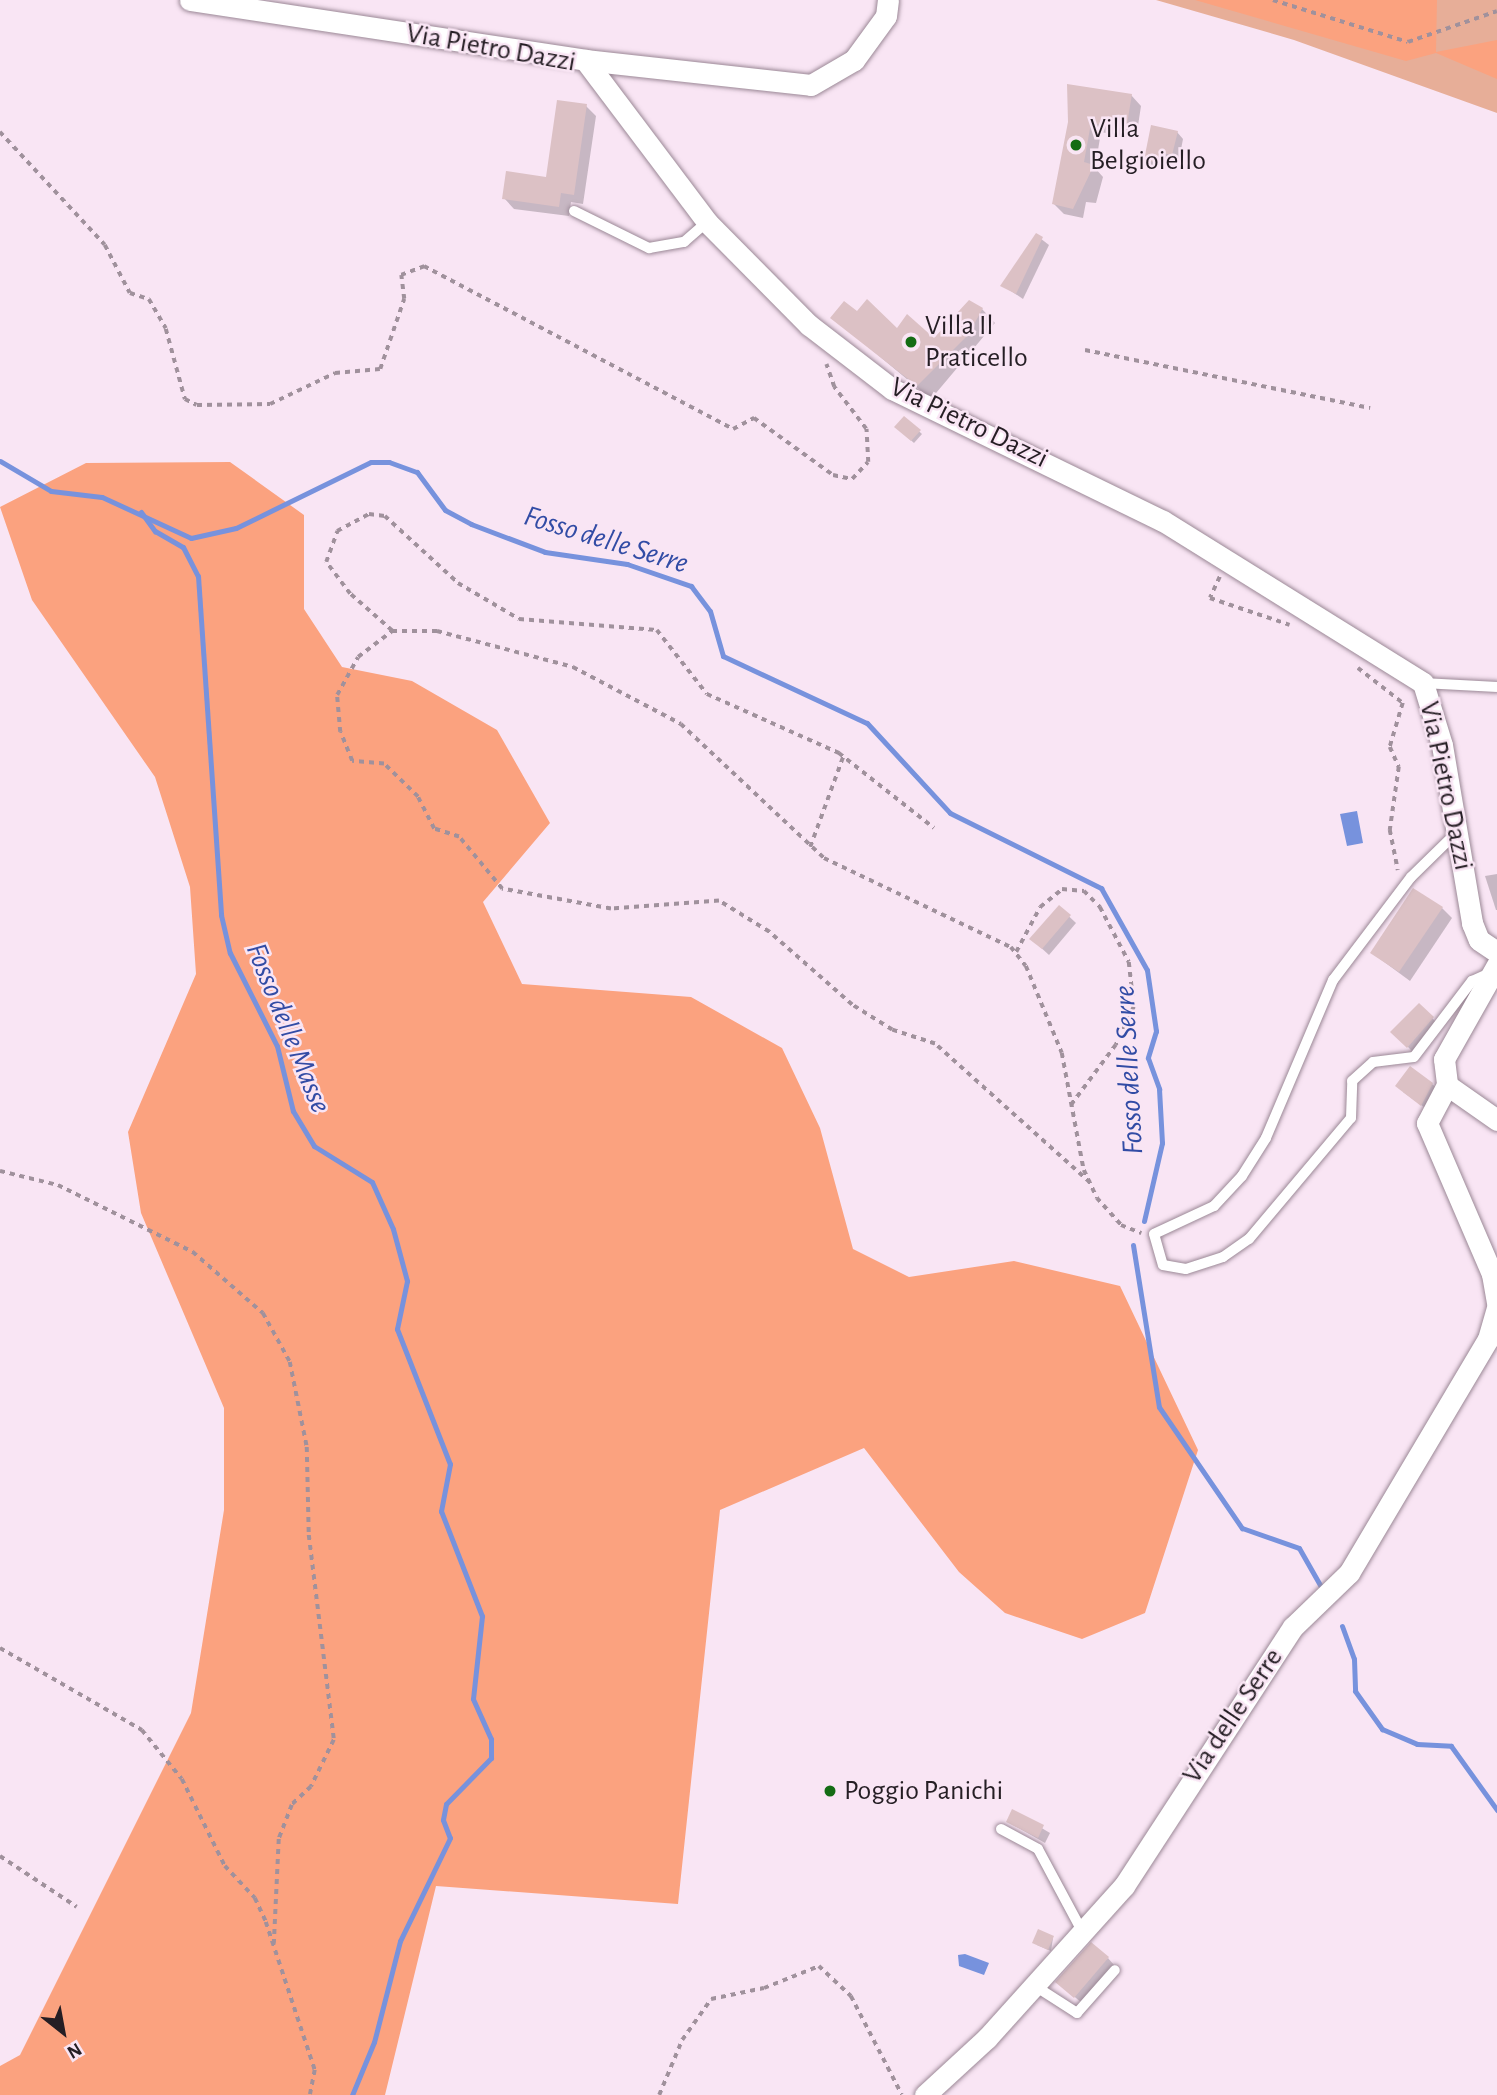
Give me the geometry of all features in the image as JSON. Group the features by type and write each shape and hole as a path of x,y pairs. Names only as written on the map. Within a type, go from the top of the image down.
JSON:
{"street":[{"name":"Via Pietro Dazzi","path":"190,0 585,60 707,222 832,343 892,388 1088,482 1229,559 1423,683 1458,831 1472,923 1479,940 1496,963"},
{"path":"585,60 811,85 854,60 886,16 888,0"},
{"path":"1496,963 1444,1059 1447,1085 1497,1120"},
{"name":"Via delle Serre","path":"925,2095 1035,1986 1124,1886 1293,1627 1349,1573 1488,1339 1497,1305 1492,1274 1427,1123 1447,1085"}],"lane":[{"path":"574,211 649,248 684,242 707,222"},
{"path":"1423,683 1497,687"},
{"path":"1458,831 1404,887 1333,980 1266,1138 1242,1176 1214,1206 1154,1234 1163,1265 1185,1269 1223,1257 1249,1239 1351,1118 1352,1081 1373,1062 1415,1057 1472,981 1496,963"},
{"path":"1002,1829 1038,1849 1083,1933"},
{"path":"1035,1986 1077,2013 1115,1970"}],"path":[{"path":"1273,0 1408,42 1497,11"},
{"path":"0,132 104,245 130,293 149,299 166,328 185,399 197,405 270,404 335,373 380,369 404,299 401,275 424,266 733,429 754,418 773,427 833,475 852,479 868,461 868,442 828,377 832,343"},
{"path":"1085,350 1370,408"},
{"path":"392,631 350,594 326,562 337,531 369,514 385,516 458,583 519,619 657,630 707,694 798,730 843,757 934,828"},
{"path":"1229,559 1210,598 1298,628"},
{"path":"1090,1183 1062,1053 1016,953 809,847 681,724 573,667 437,631 392,631 358,657 337,695 352,761 384,764 418,797 434,829 459,838 502,889 611,909 719,901 769,932 852,1005 892,1030 935,1044 1090,1183 1121,1225 1154,1234"},
{"path":"1355,664 1403,703 1390,747 1399,767 1390,830 1404,887"},
{"path":"809,847 843,757"},
{"path":"1016,953 1040,907 1062,889 1084,891 1100,906 1129,962 1134,1007 1116,1045 1072,1104"},
{"path":"0,1171 58,1185 193,1252 263,1313 290,1362 303,1406 309,1535 334,1740 328,1761 292,1805 279,1839 281,1910 274,1944"},
{"path":"0,1648 142,1730 182,1779 225,1866 255,1898 274,1944 315,2070 310,2095"},
{"path":"0,1856 76,1907"},
{"path":"659,2095 682,2040 711,1999 819,1966 834,1974 902,2095"}],"shaded area":[{"path":"1156,0 1497,0 1497,113 1294,40"},
{"path":"1195,0 1437,0 1436,52 1497,40 1497,79 1436,53 1406,61"},
{"path":"230,462 304,515 304,609 342,667 412,681 497,730 550,823 483,902 522,984 691,997 782,1048 820,1128 853,1249 909,1277 1014,1261 1120,1286 1198,1450 1145,1613 1082,1639 1005,1613 959,1572 864,1448 720,1510 678,1904 436,1886 385,2095 0,2095 0,2066 20,2055 191,1713 224,1510 224,1408 141,1213 128,1132 196,974 190,887 155,777 32,600 0,507 86,463"}],"water":[{"path":"1357,811 1363,843 1347,846 1340,814"},
{"path":"965,1954 989,1963 984,1975 959,1966 958,1955"}],"building":[{"name":"Villa Belgioiello","path":"1067,84 1132,94 1126,130 1091,123 1084,162 1094,165 1073,209 1052,204 1068,122"},
{"path":"557,100 587,104 574,195 561,193 559,207 502,199 506,171 546,177"},
{"path":"1151,125 1178,131 1172,155 1162,153 1159,163 1144,160"},
{"path":"1036,233 1043,237 1016,294 1000,286"},
{"name":"Villa Il Praticello","path":"867,299 897,328 907,314 934,338 969,300 983,308 968,335 917,386 830,318 844,301 857,311"},
{"path":"904,416 921,430 911,441 894,427"},
{"path":"1413,888 1443,907 1399,972 1370,953"},
{"path":"1059,905 1071,915 1042,949 1029,939"},
{"path":"1419,1003 1434,1017 1407,1048 1390,1032"},
{"path":"1410,1066 1433,1083 1421,1106 1395,1086"},
{"path":"1012,1809 1044,1825 1038,1838 1006,1822"},
{"path":"1038,1929 1054,1936 1048,1950 1032,1943"},
{"path":"1091,1942 1109,1957 1074,1998 1055,1982"}],"waterway":[{"name":"Fosso delle Serre","path":"0,461 51,491 102,497 191,538 236,528 371,462 389,462 417,472 445,510 471,524 545,552 627,564 691,586 710,611 723,656 867,723 950,813 1101,888 1147,970 1156,1031 1148,1058 1159,1089 1162,1143 1144,1221"},
{"name":"Fosso delle Masse","path":"141,512 155,531 183,547 198,576 221,915 230,953 277,1046 293,1111 314,1146 372,1182 393,1229 407,1281 397,1329 450,1464 441,1511 482,1616 473,1699 491,1739 491,1758 446,1804 443,1820 450,1838 400,1941 374,2042 352,2095"},
{"name":"Fosso delle Serre","path":"1133,1245 1159,1407 1242,1528 1299,1548 1324,1592"},
{"name":"Fosso delle Serre","path":"1342,1626 1354,1659 1355,1691 1382,1729 1417,1744 1451,1746 1497,1810"}],"place":[{"name":"Villa Belgioiello","path":"1076,145"},
{"name":"Villa Il Praticello","path":"911,342"},
{"name":"Poggio Panichi","path":"830,1791"}]}
